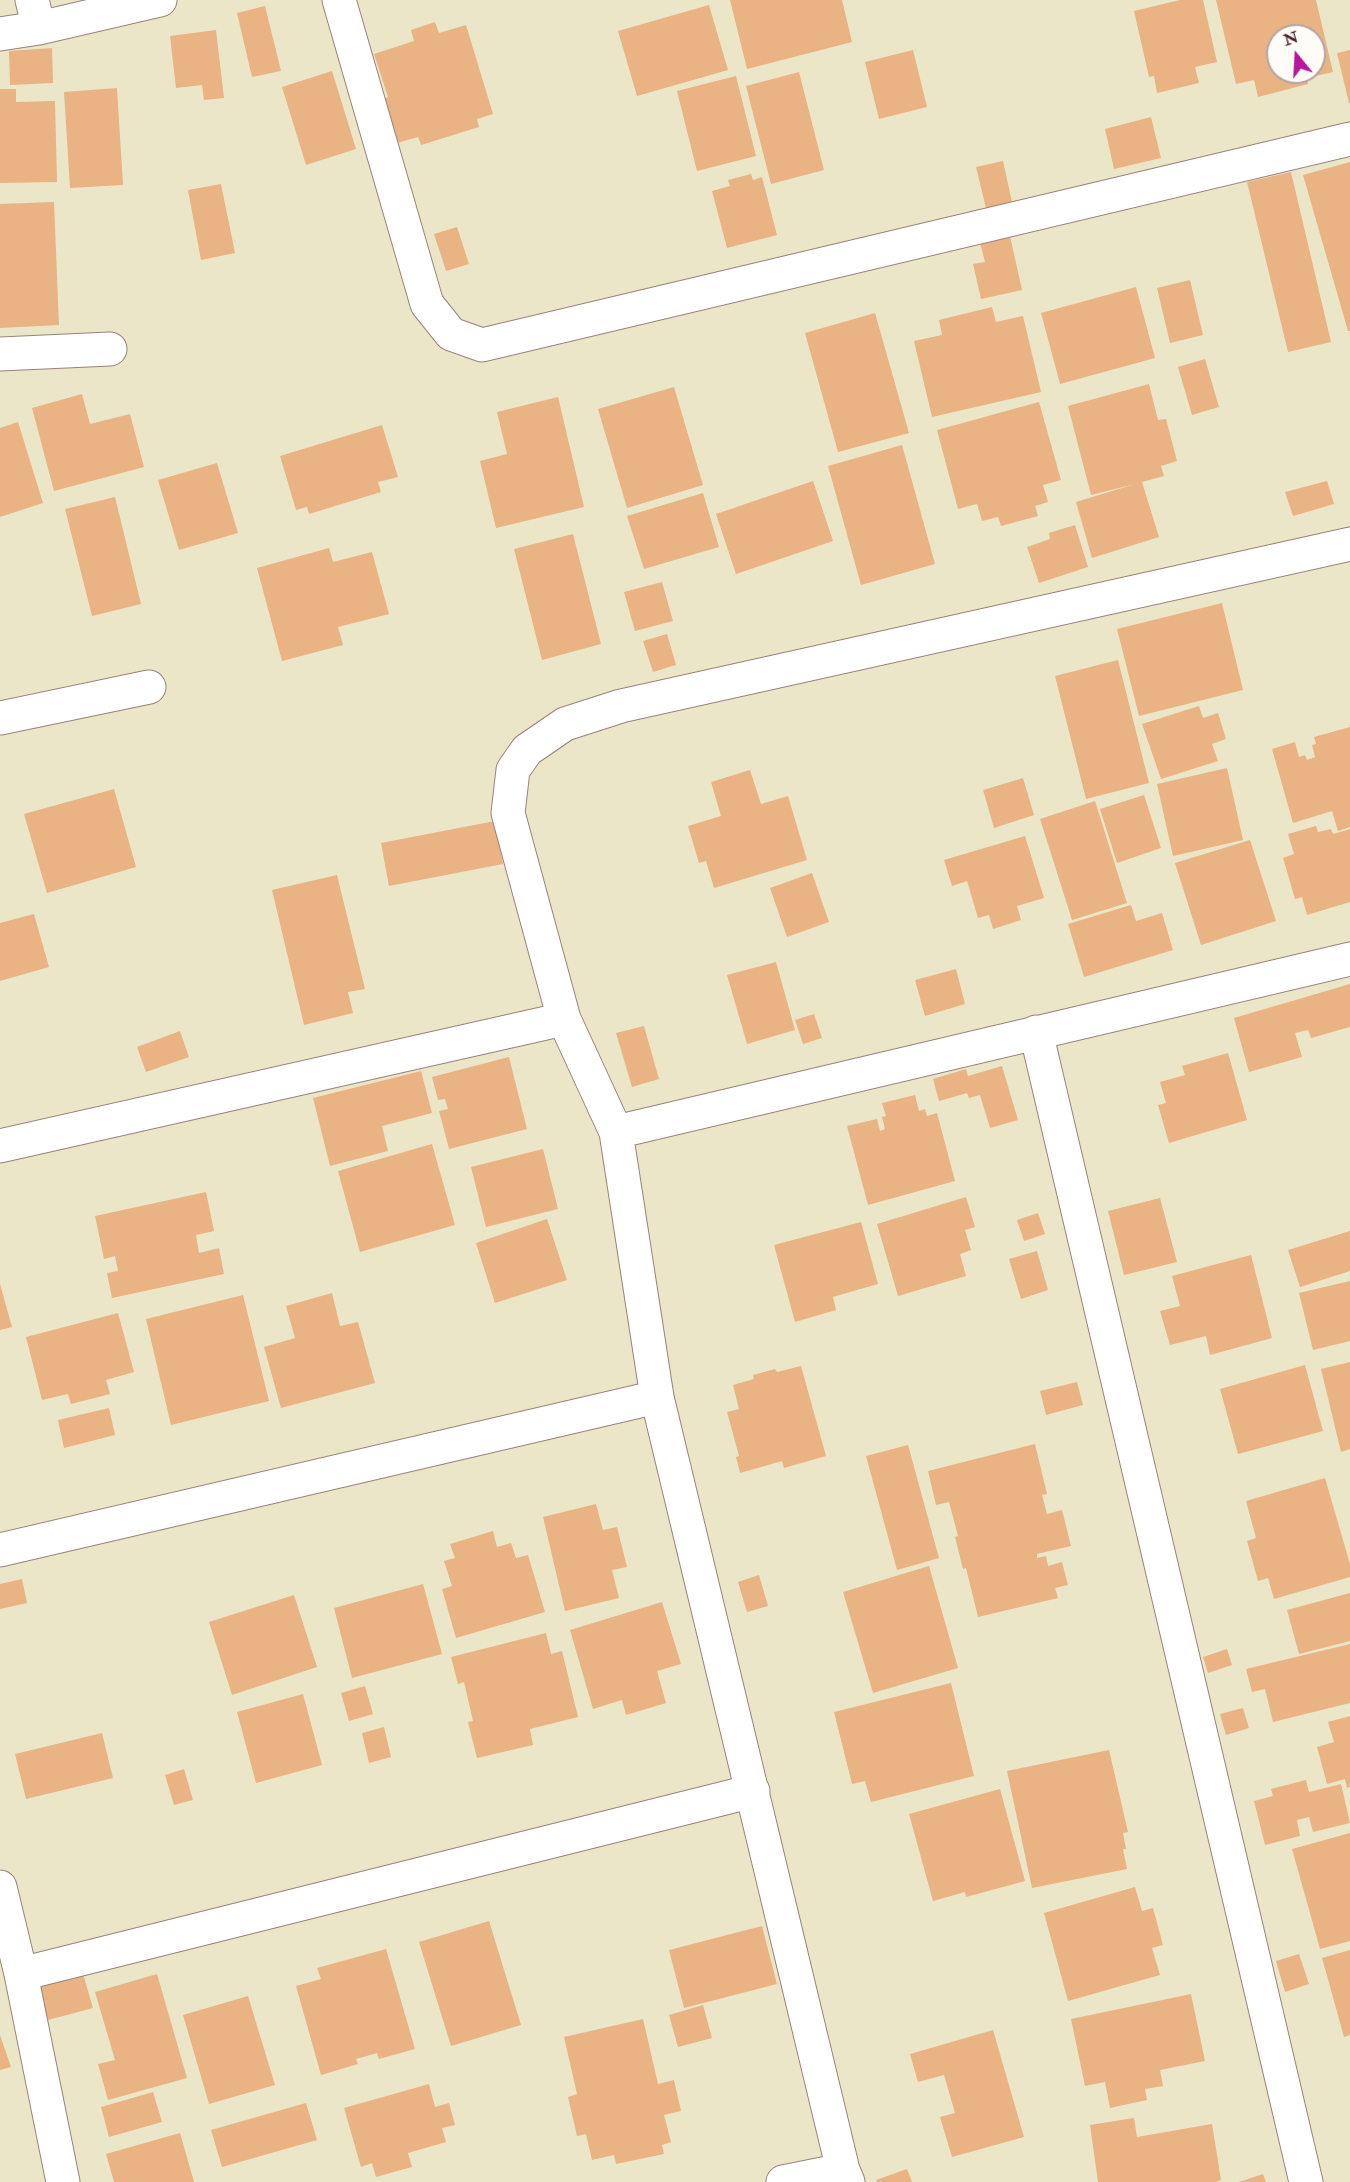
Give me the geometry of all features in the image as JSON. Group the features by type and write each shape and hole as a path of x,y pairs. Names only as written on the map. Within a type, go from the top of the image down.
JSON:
{"street":[{"path":"0,34 36,14 160,0"},
{"path":"339,0 427,304 451,334 482,345 1350,139"},
{"path":"0,354 110,348"},
{"path":"783,2182 845,2176 657,1397 616,1132 564,1019 508,813 513,770 527,750 565,724 621,706 1350,544"},
{"path":"0,718 149,687"},
{"path":"616,1132 1350,959"},
{"path":"0,1146 564,1019"},
{"path":"1036,1032 1306,2182"},
{"path":"0,1550 657,1397"},
{"path":"21,1974 753,1791"},
{"path":"0,1887 21,1974 63,2182"}],"building":[{"path":"730,0 842,0 852,42 747,69"},
{"path":"1180,0 1203,0 1217,62 1195,67 1199,83 1157,93 1154,76 1149,77 1134,11"},
{"path":"1216,0 1316,0 1322,24 1266,24 1266,84 1308,84 1258,97 1254,80 1236,84"},
{"path":"709,5 728,70 637,96 618,31"},
{"path":"265,6 281,71 252,77 237,13"},
{"path":"435,22 439,33 466,25 493,114 477,119 479,127 421,145 418,137 397,143 383,99 388,97 374,54 414,41 411,30"},
{"path":"216,30 224,98 204,100 202,85 176,88 170,36"},
{"path":"1326,42 1333,72 1326,74"},
{"path":"52,48 53,83 10,85 9,51"},
{"path":"913,50 927,107 879,119 865,62"},
{"path":"1350,50 1350,103 1349,103 1337,53"},
{"path":"332,71 356,149 306,165 282,87"},
{"path":"799,72 824,170 771,184 746,86"},
{"path":"736,76 756,156 697,171 677,91"},
{"path":"117,88 123,185 70,188 64,92"},
{"path":"0,89 16,89 16,102 55,101 57,182 0,183"},
{"path":"1151,117 1161,158 1114,169 1105,129"},
{"path":"1003,161 1012,202 986,208 976,167"},
{"path":"1350,162 1350,331 1348,331 1303,175"},
{"path":"1291,172 1331,342 1288,352 1247,182"},
{"path":"751,174 753,180 762,177 777,235 727,248 712,191 730,186 728,180"},
{"path":"221,184 235,253 201,260 188,190"},
{"path":"54,202 59,325 0,328 0,204"},
{"path":"457,227 469,264 446,271 434,234"},
{"path":"1010,236 1022,290 981,299 973,264 985,262 980,243"},
{"path":"1190,280 1203,335 1170,343 1157,288"},
{"path":"1136,287 1155,358 1060,384 1041,313"},
{"path":"992,307 996,322 1023,316 1041,392 932,417 914,341 942,335 939,320"},
{"path":"875,313 909,433 838,452 805,333"},
{"path":"1205,359 1219,407 1192,415 1178,367"},
{"path":"1149,384 1158,420 1166,419 1177,461 1161,466 1164,476 1142,482 1159,537 1092,558 1076,502 1135,484 1091,495 1068,406"},
{"path":"674,387 703,485 627,508 598,409"},
{"path":"82,394 90,424 130,414 144,467 54,491 32,408"},
{"path":"558,397 584,507 496,528 480,461 507,454 497,412"},
{"path":"1039,402 1061,480 1043,485 1048,502 1035,506 1038,516 1001,526 998,517 982,521 977,504 958,509 937,430"},
{"path":"18,422 43,503 0,517 0,428"},
{"path":"382,425 398,477 378,482 381,492 309,514 307,507 296,510 280,456"},
{"path":"902,445 935,564 861,585 828,466"},
{"path":"217,463 238,533 179,550 158,480"},
{"path":"813,481 833,541 736,574 716,514"},
{"path":"1327,481 1334,504 1293,516 1285,492"},
{"path":"703,493 719,547 644,569 627,516"},
{"path":"115,497 141,604 92,616 65,509"},
{"path":"1075,525 1088,567 1039,583 1027,547 1050,539 1049,533"},
{"path":"573,534 601,644 542,660 514,549"},
{"path":"329,548 333,562 372,552 389,614 338,627 343,645 282,661 257,568"},
{"path":"662,582 673,621 635,631 624,592"},
{"path":"1222,603 1243,690 1139,716 1117,629"},
{"path":"667,634 676,665 653,672 643,641"},
{"path":"1118,660 1149,783 1086,799 1055,676"},
{"path":"1199,706 1203,718 1218,713 1226,739 1212,744 1218,761 1161,779 1142,724"},
{"path":"1350,727 1350,827 1338,831 1332,811 1293,823 1272,749 1295,742 1299,757 1305,755 1307,760 1315,757 1312,745 1316,744 1314,737"},
{"path":"1227,768 1243,840 1173,856 1157,784"},
{"path":"750,770 761,804 788,796 807,860 714,888 706,861 699,863 688,826 721,816 711,782"},
{"path":"1023,778 1034,815 994,828 983,790"},
{"path":"114,789 136,867 47,893 24,814"},
{"path":"1144,795 1161,848 1117,863 1100,809"},
{"path":"1095,801 1127,903 1072,920 1040,819"},
{"path":"495,821 503,864 389,886 381,843"},
{"path":"1316,826 1318,832 1331,829 1333,834 1350,829 1350,902 1307,915 1302,897 1295,899 1283,858 1294,854 1288,834"},
{"path":"1025,836 1044,898 1017,906 1021,920 993,929 989,915 978,918 967,881 952,886 944,860"},
{"path":"1250,840 1276,921 1201,945 1175,863"},
{"path":"812,873 829,922 787,937 770,888"},
{"path":"337,875 365,989 348,992 353,1013 304,1025 272,890"},
{"path":"1131,905 1136,921 1162,913 1173,950 1084,977 1068,924"},
{"path":"34,914 49,967 0,981 0,923"},
{"path":"776,962 795,1030 747,1044 727,975"},
{"path":"956,969 965,1004 925,1016 915,980"},
{"path":"1350,984 1350,1027 1311,1038 1308,1030 1295,1033 1302,1057 1249,1072 1234,1018"},
{"path":"814,1014 822,1038 803,1044 795,1020"},
{"path":"644,1026 659,1079 632,1087 616,1033"},
{"path":"180,1031 189,1057 146,1072 137,1047"},
{"path":"1228,1053 1247,1120 1169,1143 1158,1105 1166,1103 1160,1082 1185,1075 1182,1066"},
{"path":"509,1057 527,1129 449,1149 439,1111 448,1109 445,1099 438,1100 432,1077"},
{"path":"1002,1066 1018,1120 990,1128 980,1095 969,1098 967,1093 939,1101 933,1079 966,1069 968,1076"},
{"path":"421,1071 432,1113 382,1126 388,1151 330,1166 313,1098"},
{"path":"915,1095 919,1111 925,1109 927,1116 937,1113 955,1181 868,1205 847,1126 877,1119 880,1131 885,1129 882,1117 886,1116 882,1103"},
{"path":"432,1144 455,1225 360,1252 338,1171"},
{"path":"543,1149 558,1209 486,1227 471,1167"},
{"path":"206,1192 214,1231 196,1235 199,1253 219,1248 224,1274 112,1298 107,1273 118,1271 115,1256 104,1259 95,1216"},
{"path":"966,1197 975,1227 965,1230 971,1250 960,1254 966,1276 898,1296 877,1224"},
{"path":"1160,1198 1177,1262 1124,1275 1108,1211"},
{"path":"1038,1213 1045,1234 1024,1241 1017,1220"},
{"path":"547,1219 567,1280 495,1303 476,1243"},
{"path":"861,1222 878,1284 833,1297 836,1310 795,1322 774,1245"},
{"path":"1350,1231 1350,1271 1300,1287 1288,1250"},
{"path":"1037,1251 1048,1290 1021,1299 1009,1259"},
{"path":"1251,1255 1272,1338 1210,1355 1206,1336 1170,1345 1160,1311 1180,1306 1172,1276"},
{"path":"1350,1281 1350,1341 1313,1350 1299,1293"},
{"path":"0,1284 12,1327 0,1330"},
{"path":"332,1293 340,1326 358,1322 375,1383 281,1408 264,1347 295,1338 286,1306"},
{"path":"243,1295 269,1401 171,1425 146,1319"},
{"path":"118,1313 134,1372 106,1380 110,1394 71,1404 68,1394 42,1400 26,1337"},
{"path":"1350,1362 1350,1449 1341,1452 1321,1369"},
{"path":"1305,1365 1323,1431 1238,1454 1220,1389"},
{"path":"801,1366 826,1456 784,1468 782,1461 740,1473 736,1457 739,1456 727,1412 739,1409 733,1385 754,1379 753,1375 775,1369 777,1372"},
{"path":"1077,1382 1083,1405 1046,1415 1040,1391"},
{"path":"109,1408 115,1435 64,1448 58,1420"},
{"path":"1035,1444 1047,1494 1042,1495 1047,1514 1062,1510 1071,1546 1037,1554 1037,1558 1046,1556 1048,1566 1062,1562 1068,1585 1055,1588 1058,1598 978,1617 966,1568 963,1569 955,1537 958,1536 949,1502 936,1505 928,1471"},
{"path":"908,1445 939,1558 897,1570 866,1456"},
{"path":"1325,1478 1350,1564 1350,1577 1274,1599 1268,1578 1258,1581 1247,1541 1256,1538 1246,1501"},
{"path":"596,1504 603,1530 617,1527 627,1567 612,1570 619,1598 565,1611 543,1517"},
{"path":"493,1531 497,1547 511,1543 516,1558 528,1555 545,1612 456,1638 442,1589 452,1586 444,1561 455,1558 450,1544"},
{"path":"929,1566 958,1668 873,1693 843,1592"},
{"path":"759,1575 768,1606 747,1612 738,1582"},
{"path":"22,1579 27,1603 0,1609 0,1584"},
{"path":"423,1584 442,1654 352,1678 334,1608"},
{"path":"1350,1593 1350,1641 1299,1654 1287,1610"},
{"path":"294,1595 317,1667 232,1695 209,1622"},
{"path":"662,1602 681,1664 657,1671 666,1703 626,1715 622,1700 593,1709 570,1630"},
{"path":"546,1633 551,1654 562,1651 578,1717 530,1729 533,1745 477,1758 468,1722 473,1721 464,1682 458,1684 451,1657"},
{"path":"1350,1644 1350,1703 1273,1722 1265,1689 1252,1692 1246,1669"},
{"path":"1227,1649 1232,1665 1208,1673 1203,1657"},
{"path":"951,1683 974,1776 871,1802 865,1781 852,1784 834,1712"},
{"path":"365,1686 373,1714 349,1721 341,1693"},
{"path":"303,1694 322,1765 256,1783 237,1712"},
{"path":"1243,1708 1249,1728 1226,1735 1220,1714"},
{"path":"1350,1716 1350,1787 1347,1788 1345,1779 1327,1784 1317,1747 1334,1742 1328,1722"},
{"path":"384,1727 391,1757 369,1763 362,1733"},
{"path":"102,1733 113,1778 26,1799 15,1754"},
{"path":"1109,1750 1128,1832 1123,1833 1127,1869 1032,1888 1007,1771"},
{"path":"184,1769 193,1800 174,1805 165,1775"},
{"path":"1306,1780 1309,1792 1341,1784 1350,1823 1313,1832 1309,1817 1297,1820 1300,1836 1265,1845 1254,1801 1273,1796 1271,1789"},
{"path":"1000,1789 1025,1881 966,1897 965,1892 933,1901 909,1814"},
{"path":"1350,1833 1350,1941 1320,1949 1292,1849"},
{"path":"1135,1887 1142,1911 1153,1908 1163,1945 1152,1948 1160,1975 1068,2001 1044,1913"},
{"path":"489,1921 521,2025 451,2046 419,1942"},
{"path":"762,1926 777,1984 684,2008 669,1950"},
{"path":"386,1949 415,2049 379,2059 377,2053 356,2059 358,2064 321,2075 296,1986 321,1979 317,1968"},
{"path":"1350,1950 1350,2035 1344,2037 1322,1958"},
{"path":"1299,1954 1309,1984 1285,1992 1276,1961"},
{"path":"81,1967 93,2008 48,2020 36,1979"},
{"path":"157,1974 187,2078 108,2100 98,2064 115,2060 95,1992"},
{"path":"1191,1994 1205,2061 1160,2070 1163,2086 1145,2089 1147,2100 1110,2108 1105,2082 1085,2086 1071,2019"},
{"path":"248,1996 275,2085 209,2104 183,2015"},
{"path":"703,2005 712,2038 678,2047 669,2015"},
{"path":"643,2019 658,2084 674,2080 681,2111 664,2115 671,2142 662,2145 664,2154 616,2164 614,2155 592,2160 586,2134 577,2136 568,2097 577,2094 564,2037"},
{"path":"993,2030 1024,2137 952,2157 940,2117 955,2113 944,2075 918,2082 910,2054"},
{"path":"0,2035 11,2067 0,2070"},
{"path":"429,2084 435,2107 449,2103 455,2125 442,2128 446,2142 408,2153 412,2167 376,2177 372,2163 361,2167 344,2108"},
{"path":"153,2092 162,2122 109,2137 101,2107"},
{"path":"306,2103 317,2140 222,2167 211,2130"},
{"path":"1134,2118 1137,2137 1212,2124 1221,2180 1216,2182 1098,2182 1090,2125"},
{"path":"180,2133 194,2182 114,2182 106,2154"},
{"path":"907,2169 912,2182 877,2182 876,2180"},
{"path":"1263,2174 1266,2182 1239,2182"}]}
